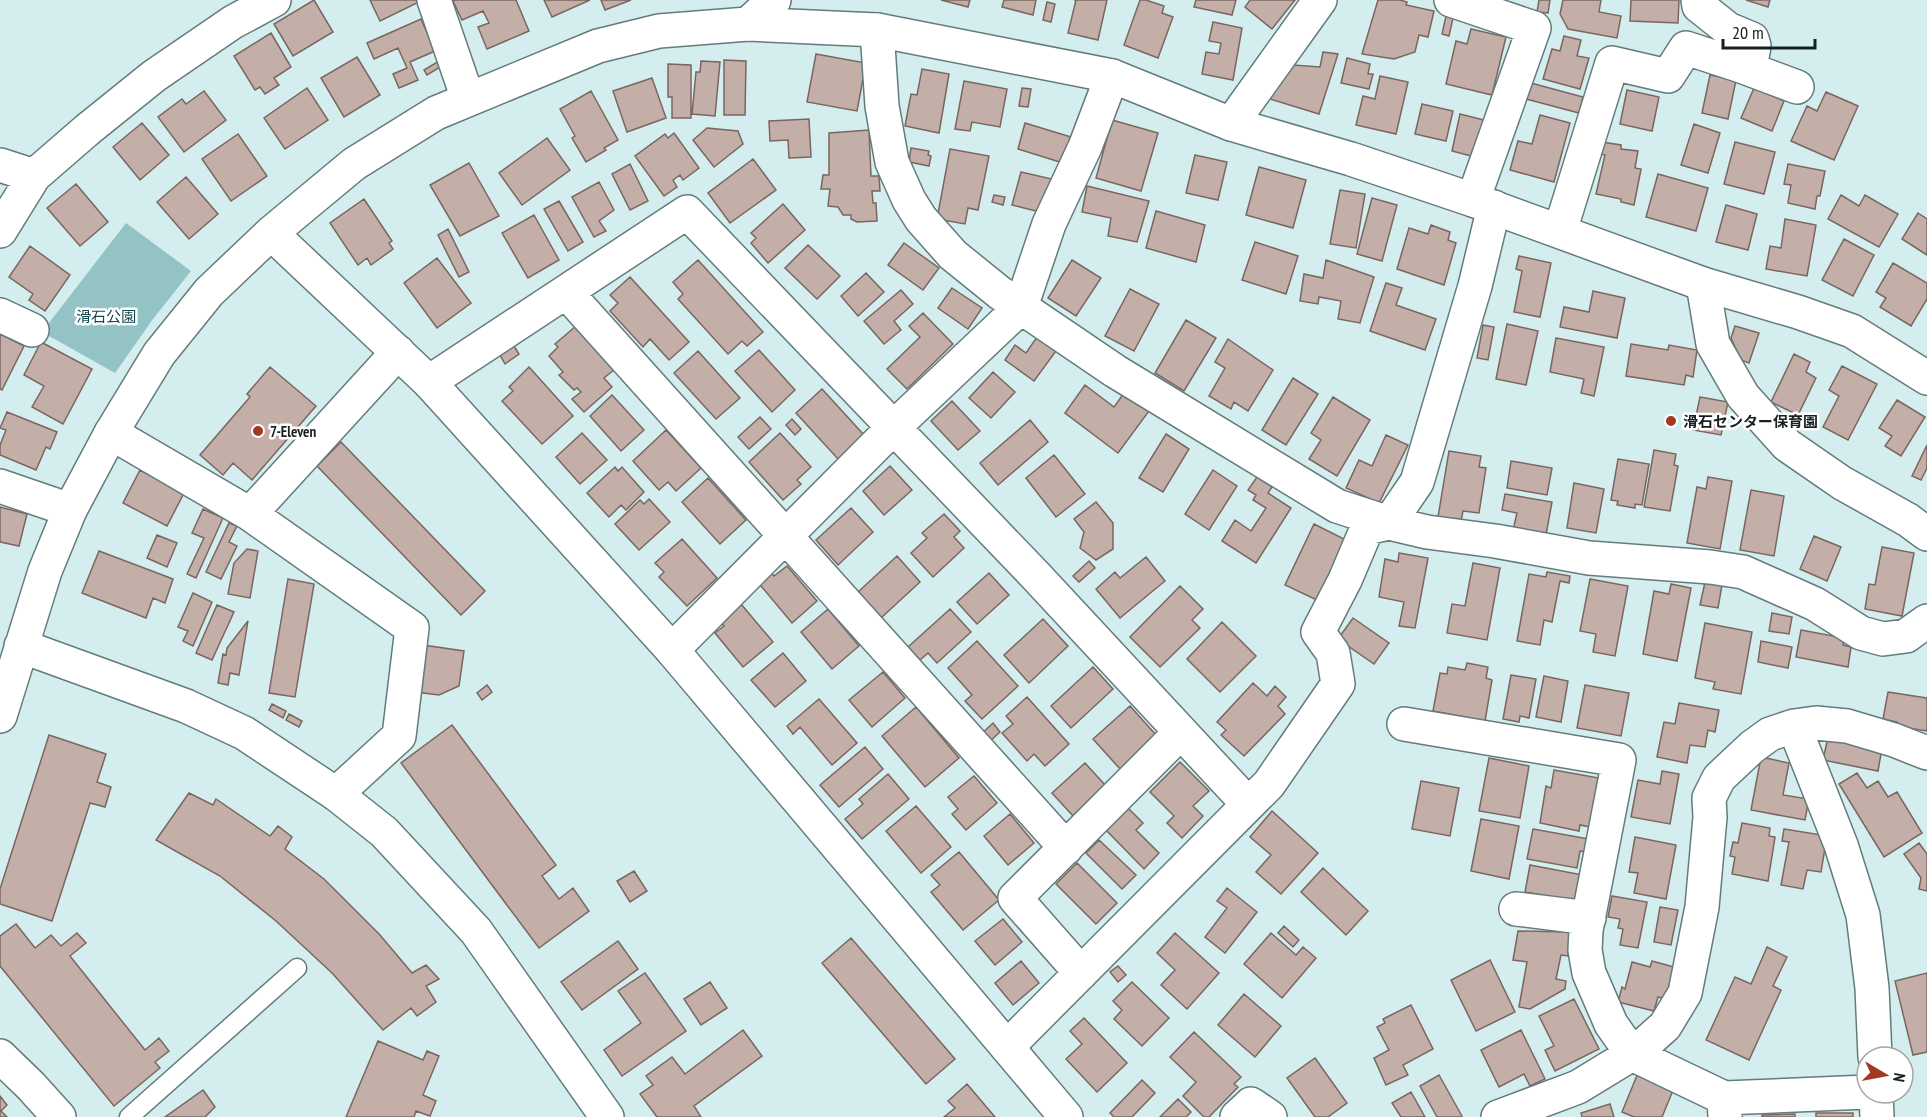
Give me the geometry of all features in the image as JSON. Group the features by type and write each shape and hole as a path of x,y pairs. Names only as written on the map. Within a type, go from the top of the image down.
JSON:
{"street":[{"path":"0,231 34,176 154,76 233,22 274,0"},
{"path":"434,0 468,99"},
{"path":"748,24 774,0"},
{"path":"1231,124 1320,0"},
{"path":"1007,1047 1269,784 1338,684 1333,653 1318,632 1345,580 1367,528 1389,523 1417,482 1475,286 1484,203 1534,28 1521,11 1451,0"},
{"path":"1698,0 1699,6 1728,28 1752,39 1754,46 1752,57 1741,66"},
{"path":"0,716 45,572 70,510 111,433 159,354 209,292 271,233 354,164 436,113 598,46 659,31 748,24 877,30 1112,76 1231,124 1351,159 1484,203 1703,284 1798,312 1852,331 1927,378"},
{"path":"877,30 882,106 892,162 909,200 921,219 953,255 1020,307 1115,371 1337,506 1426,532 1495,541 1589,558 1710,567 1743,572 1815,604 1861,633 1883,639 1906,636 1927,621"},
{"path":"1560,231 1612,63 1668,76 1686,48 1797,87"},
{"path":"672,650 893,428 1020,307 1049,224 1085,147 1112,76"},
{"path":"0,165 34,176"},
{"path":"429,382 687,212 1036,576 1248,804"},
{"path":"271,233 429,382 672,650 1066,1117"},
{"path":"1703,284 1713,344 1743,396 1787,445 1842,483 1908,520 1927,534"},
{"path":"566,292 1066,848"},
{"path":"0,315 32,330"},
{"path":"250,514 398,352"},
{"path":"111,433 250,514 412,628 399,736 336,794"},
{"path":"0,486 70,510"},
{"path":"21,646 186,706 244,733 336,794 384,832 476,931 607,1117"},
{"path":"1498,1117 1541,1109 1632,1054 1665,1026 1685,993 1702,907 1710,817 1709,798 1719,778 1752,747 1770,734 1794,726 1816,723 1847,726 1927,753"},
{"path":"1404,724 1619,760 1585,950 1589,973 1611,1024 1632,1054 1725,1108 1855,1093"},
{"path":"1794,726 1841,845 1863,915 1872,988 1874,1045"},
{"path":"1081,974 1015,898 1181,732"},
{"path":"1516,909 1589,918"},
{"path":"0,1056 59,1117"},
{"path":"1237,1117 1251,1104 1270,1117"}],"lane":[{"path":"129,1117 297,968"}],"green space":[{"name":"滑石公園","path":"126,223 191,271 115,373 42,332"}],"building":[{"path":"314,0 333,32 293,56 274,24"},
{"path":"370,0 418,0 419,2 380,21"},
{"path":"516,0 529,31 487,49 478,27 489,23 483,11 462,20 453,1"},
{"path":"544,0 590,0 552,17"},
{"path":"601,0 631,0 605,10"},
{"path":"941,0 970,0 968,7"},
{"path":"1004,0 1036,0 1033,15 1002,7"},
{"path":"1076,0 1107,0 1098,40 1068,33"},
{"path":"1140,0 1164,6 1162,13 1173,17 1158,58 1124,45"},
{"path":"1196,0 1236,0 1232,15 1194,7"},
{"path":"1250,0 1295,0 1272,29 1245,7"},
{"path":"1378,0 1400,0 1407,2 1406,5 1434,11 1428,37 1419,35 1415,52 1394,59 1362,54"},
{"path":"1539,0 1550,0 1548,13 1537,12"},
{"path":"1563,0 1601,0 1599,12 1621,16 1617,38 1568,29 1560,14"},
{"path":"1631,0 1679,0 1678,23 1630,21"},
{"path":"1746,0 1770,0 1768,7"},
{"path":"1047,2 1055,4 1051,22 1043,20"},
{"path":"1446,16 1453,18 1449,36 1442,34"},
{"path":"421,19 435,51 410,62 418,80 399,88 393,74 407,68 398,48 374,59 367,43"},
{"path":"1213,22 1242,28 1233,80 1202,74 1206,52 1219,54 1221,43 1209,41"},
{"path":"1471,29 1506,37 1492,95 1446,84 1456,41 1467,44"},
{"path":"271,33 291,67 274,78 279,85 265,94 260,87 255,90 234,56"},
{"path":"1564,36 1581,40 1577,56 1589,58 1580,89 1543,79 1552,49 1560,51"},
{"path":"1323,52 1338,54 1319,114 1267,98 1293,65 1320,67"},
{"path":"816,54 866,63 857,111 807,102"},
{"path":"357,57 380,95 344,117 321,78"},
{"path":"1347,58 1370,64 1368,74 1373,74 1369,89 1341,83"},
{"path":"724,60 746,61 745,115 724,115"},
{"path":"439,61 442,66 427,75 424,70"},
{"path":"701,61 720,62 715,116 692,114 696,72 700,72"},
{"path":"668,64 691,65 691,118 672,118 672,97 668,97"},
{"path":"922,69 949,74 939,133 905,126 911,94 917,95"},
{"path":"1710,75 1736,80 1728,119 1702,113"},
{"path":"1380,76 1408,82 1396,134 1356,125 1363,96 1375,99"},
{"path":"652,78 666,118 627,132 613,91"},
{"path":"964,81 1007,89 1000,127 972,122 970,131 955,129"},
{"path":"1531,83 1583,97 1579,113 1526,99"},
{"path":"307,88 328,120 285,149 264,118"},
{"path":"1022,88 1031,89 1028,107 1019,106"},
{"path":"1754,88 1784,101 1772,131 1741,118"},
{"path":"1627,90 1659,97 1652,131 1620,124"},
{"path":"204,91 226,120 184,152 158,117 182,99 186,104"},
{"path":"591,91 618,140 586,162 572,138 575,136 560,109"},
{"path":"1826,92 1858,106 1834,160 1791,141 1807,106 1817,111"},
{"path":"1422,104 1453,111 1446,141 1415,134"},
{"path":"1460,114 1484,120 1475,157 1452,151"},
{"path":"1540,115 1570,123 1554,182 1510,170 1518,141 1532,144"},
{"path":"809,119 811,157 789,158 788,140 770,141 769,121"},
{"path":"1112,120 1158,133 1141,191 1096,178"},
{"path":"142,123 169,155 140,180 113,147"},
{"path":"1025,123 1071,137 1063,163 1018,149"},
{"path":"1694,124 1720,133 1708,173 1681,165"},
{"path":"707,128 738,131 743,144 714,167 693,140"},
{"path":"869,130 871,176 879,176 880,191 872,191 873,203 876,203 877,221 857,222 851,219 851,215 843,215 838,207 828,206 830,189 821,189 823,175 829,175 829,133"},
{"path":"674,133 699,168 683,180 680,175 673,180 677,187 664,196 635,156 665,134 668,138"},
{"path":"238,134 267,176 231,201 202,159"},
{"path":"547,138 570,170 522,205 499,173"},
{"path":"1602,142 1621,145 1621,149 1638,151 1635,168 1641,169 1634,205 1621,202 1621,199 1596,194 1605,155 1600,154"},
{"path":"1735,142 1775,152 1764,194 1724,184"},
{"path":"911,148 929,151 928,155 931,156 929,166 909,162"},
{"path":"950,149 989,156 978,210 968,208 965,224 937,219"},
{"path":"1195,155 1227,162 1218,200 1186,193"},
{"path":"753,159 776,190 730,223 708,193"},
{"path":"469,163 499,216 460,236 430,185"},
{"path":"630,164 648,201 630,210 612,174"},
{"path":"1788,164 1825,171 1815,209 1788,203 1791,185 1784,184"},
{"path":"1259,167 1306,180 1293,228 1246,215"},
{"path":"1021,172 1056,180 1048,214 1012,205"},
{"path":"1658,174 1708,188 1696,231 1646,217"},
{"path":"186,177 218,214 189,239 157,202"},
{"path":"599,182 614,210 599,221 606,231 594,237 572,197"},
{"path":"76,184 108,222 80,246 47,208"},
{"path":"1087,186 1149,201 1137,242 1108,236 1111,218 1082,212"},
{"path":"1340,190 1365,194 1356,248 1330,244"},
{"path":"994,195 1005,197 1003,205 992,202"},
{"path":"1841,195 1859,206 1865,195 1898,214 1879,247 1828,219"},
{"path":"1372,198 1397,205 1382,261 1357,254"},
{"path":"364,199 392,241 389,243 393,249 371,265 367,258 358,265 330,223"},
{"path":"559,201 583,242 568,251 544,209"},
{"path":"783,204 805,230 768,263 751,243 756,238 751,233"},
{"path":"1726,205 1757,214 1748,250 1716,242"},
{"path":"1156,211 1205,225 1196,262 1146,248"},
{"path":"1918,213 1927,219 1927,255 1902,239"},
{"path":"534,215 559,260 528,278 502,233"},
{"path":"1785,219 1816,225 1807,276 1766,269 1770,246 1781,248"},
{"path":"1431,225 1450,232 1448,240 1456,243 1444,285 1397,269 1409,228 1428,234"},
{"path":"448,229 469,272 459,277 438,235"},
{"path":"1844,239 1874,255 1853,296 1822,280"},
{"path":"1255,242 1298,256 1286,294 1242,280"},
{"path":"904,243 939,268 923,290 888,265"},
{"path":"808,245 840,276 817,299 785,268"},
{"path":"30,246 70,275 45,311 29,300 33,294 9,277"},
{"path":"1519,256 1551,263 1540,317 1514,312 1522,271 1516,269"},
{"path":"437,258 471,303 437,328 404,283"},
{"path":"698,260 763,332 747,346 742,341 728,354 678,299 683,294 673,282"},
{"path":"1072,260 1101,278 1076,316 1048,298"},
{"path":"1326,260 1374,277 1360,323 1338,319 1341,301 1319,297 1318,304 1300,301 1304,274 1323,278"},
{"path":"1893,263 1927,283 1927,299 1911,326 1880,307 1886,298 1876,292"},
{"path":"866,273 884,292 858,316 841,296"},
{"path":"630,277 689,342 669,360 650,339 643,347 610,311 618,303 610,295"},
{"path":"1386,283 1402,288 1396,305 1436,319 1425,350 1370,331"},
{"path":"952,288 982,308 968,329 938,308"},
{"path":"1130,289 1159,304 1134,351 1105,336"},
{"path":"901,290 913,304 894,321 901,330 884,344 864,321"},
{"path":"1593,291 1625,298 1617,338 1560,327 1564,307 1589,312"},
{"path":"923,313 953,344 907,389 887,369 920,337 909,326"},
{"path":"1186,320 1216,338 1184,391 1155,373"},
{"path":"1507,324 1538,331 1526,385 1496,379"},
{"path":"1483,325 1494,327 1488,360 1477,358"},
{"path":"576,326 615,369 604,378 612,387 584,412 572,399 581,392 577,388 574,390 559,375 563,372 549,356 558,347 555,344"},
{"path":"1735,326 1759,333 1749,363 1741,360 1731,338"},
{"path":"0,334 24,346 2,390 0,389"},
{"path":"1037,337 1056,351 1034,381 1005,360 1015,345 1026,353"},
{"path":"1556,338 1604,347 1594,396 1581,393 1584,379 1550,372"},
{"path":"1228,339 1273,370 1248,411 1234,402 1231,409 1209,396 1225,368 1215,362"},
{"path":"41,342 92,369 63,424 32,407 44,386 24,375"},
{"path":"1631,344 1668,350 1669,345 1697,350 1693,377 1686,375 1684,385 1626,376"},
{"path":"514,346 519,354 505,364 500,355"},
{"path":"759,350 795,390 772,412 735,371"},
{"path":"698,351 740,398 716,419 674,373"},
{"path":"1794,354 1810,362 1806,372 1816,378 1798,415 1771,402"},
{"path":"1842,366 1877,384 1848,440 1823,427 1839,396 1829,390"},
{"name":"7-Eleven","path":"270,367 316,406 252,480 233,463 223,475 200,455 250,397 247,394"},
{"path":"529,367 573,416 542,444 502,401 513,391 509,387"},
{"path":"993,372 1015,392 991,418 969,398"},
{"path":"1293,378 1318,394 1286,445 1262,430"},
{"path":"1085,385 1114,407 1124,393 1149,411 1118,453 1065,413"},
{"path":"822,389 864,435 838,459 796,413"},
{"path":"612,395 644,430 621,451 590,416"},
{"path":"1333,397 1370,420 1337,476 1309,459 1321,440 1311,433"},
{"path":"1700,397 1728,402 1721,435 1693,430"},
{"path":"1897,400 1925,417 1901,456 1885,446 1892,436 1879,428"},
{"path":"952,401 980,431 958,450 931,421"},
{"path":"7,412 57,432 50,449 46,447 36,470 0,455 0,445 6,430 0,428"},
{"path":"760,417 771,429 749,449 738,437"},
{"path":"792,419 801,429 795,435 786,425"},
{"path":"1030,420 1048,442 998,485 980,463"},
{"path":"666,430 701,468 676,491 668,482 659,490 633,461"},
{"path":"582,433 607,460 580,484 556,457"},
{"path":"780,433 811,467 797,480 801,484 783,500 749,462"},
{"path":"1166,434 1189,449 1163,492 1139,478"},
{"path":"1386,435 1408,445 1379,503 1346,488 1359,460 1372,466"},
{"path":"341,442 485,591 461,615 317,466"},
{"path":"1927,445 1927,468 1921,480 1912,476"},
{"path":"1654,450 1676,454 1674,465 1678,466 1670,511 1644,507"},
{"path":"1449,451 1481,456 1479,467 1486,468 1479,513 1463,511 1461,521 1438,517"},
{"path":"1054,455 1085,494 1056,517 1026,478"},
{"path":"1618,459 1649,464 1642,505 1635,504 1635,508 1617,505 1618,501 1611,500"},
{"path":"1511,461 1552,468 1547,495 1507,488"},
{"path":"890,466 912,490 884,515 863,491"},
{"path":"615,467 618,471 622,467 644,492 626,510 621,505 609,517 587,493"},
{"path":"140,470 184,493 167,526 123,503"},
{"path":"1213,470 1237,486 1209,530 1185,514"},
{"path":"1257,477 1272,487 1268,493 1291,508 1256,563 1222,541 1235,520 1251,531 1266,508 1253,500 1256,495 1248,490"},
{"path":"1708,477 1732,481 1720,549 1687,543 1697,487 1706,489"},
{"path":"708,478 746,520 720,544 682,502"},
{"path":"1574,483 1604,489 1596,533 1567,528"},
{"path":"1751,490 1784,496 1774,556 1740,550"},
{"path":"1505,494 1552,502 1546,535 1513,530 1517,513 1502,510"},
{"path":"649,499 670,522 639,550 615,524 640,500 644,504"},
{"path":"1096,502 1113,523 1113,549 1096,560 1080,548 1084,532 1074,519"},
{"path":"0,507 27,514 19,546 0,542"},
{"path":"851,508 873,532 838,565 816,540"},
{"path":"203,509 223,518 196,578 187,574 204,538 192,533"},
{"path":"944,514 960,531 954,537 964,548 933,577 911,553 927,538 922,533"},
{"path":"229,523 237,526 229,542 237,546 221,579 206,572"},
{"path":"1314,524 1346,540 1331,570 1335,572 1321,602 1285,585"},
{"path":"157,535 177,543 167,567 147,558"},
{"path":"1814,536 1841,547 1827,581 1800,569"},
{"path":"682,539 717,578 687,606 659,577 664,572 655,563"},
{"path":"1882,547 1914,553 1902,616 1865,609 1869,584 1875,585"},
{"path":"247,549 258,551 250,598 228,594 234,563"},
{"path":"99,551 173,579 165,603 153,598 146,618 82,593"},
{"path":"1399,553 1428,558 1415,628 1399,626 1404,602 1379,597 1385,559 1398,562"},
{"path":"897,556 920,582 881,618 858,592"},
{"path":"1146,557 1165,581 1120,618 1096,589 1115,572 1120,578"},
{"path":"1089,561 1095,568 1079,582 1073,576"},
{"path":"1473,563 1500,568 1487,640 1447,633 1452,604 1465,606"},
{"path":"787,566 817,601 792,623 756,580 769,570 774,576"},
{"path":"1547,572 1570,576 1569,583 1560,581 1552,622 1544,620 1540,645 1517,641 1529,574 1546,577"},
{"path":"989,573 1009,595 977,624 957,602"},
{"path":"288,579 314,584 295,697 269,693"},
{"path":"1590,579 1628,586 1615,656 1593,652 1596,634 1580,631"},
{"path":"1705,582 1722,585 1718,608 1700,605"},
{"path":"1671,584 1691,588 1677,661 1643,654 1654,591 1669,594"},
{"path":"1180,586 1203,609 1192,620 1200,628 1160,667 1130,637"},
{"path":"193,593 212,602 193,646 183,641 188,631 178,627"},
{"path":"741,604 773,642 743,667 715,633 724,626 720,622"},
{"path":"217,605 234,612 212,660 196,653"},
{"path":"828,609 859,646 832,669 801,632"},
{"path":"950,609 971,632 937,663 928,653 920,660 908,647"},
{"path":"1772,613 1792,617 1789,634 1769,631"},
{"path":"1353,618 1389,643 1374,664 1338,639"},
{"path":"1043,619 1068,646 1029,683 1004,655"},
{"path":"248,621 239,675 230,673 228,685 218,683 223,654 226,655 227,648"},
{"path":"1222,622 1256,656 1220,692 1187,659"},
{"path":"1705,623 1752,632 1741,694 1713,689 1715,682 1695,678"},
{"path":"1801,630 1844,638 1843,645 1851,647 1848,667 1796,657"},
{"path":"977,641 1018,686 982,719 965,701 972,695 948,668"},
{"path":"1761,641 1792,647 1788,668 1758,662"},
{"path":"423,645 464,651 459,686 439,695 416,692"},
{"path":"783,653 806,681 775,707 751,680"},
{"path":"1467,663 1488,667 1486,678 1492,680 1485,721 1433,711 1440,673 1447,674 1448,667 1465,670"},
{"path":"1093,667 1113,689 1071,728 1051,706"},
{"path":"883,672 905,698 872,727 849,700"},
{"path":"1511,675 1536,679 1529,718 1520,716 1519,722 1503,719"},
{"path":"1544,676 1568,681 1561,722 1536,717"},
{"path":"1253,683 1267,696 1275,686 1286,697 1278,706 1285,714 1244,756 1221,735 1226,730 1217,722"},
{"path":"487,685 492,692 482,700 477,693"},
{"path":"1585,685 1629,693 1621,736 1577,728"},
{"path":"1888,692 1927,698 1927,731 1896,726 1897,722 1883,719"},
{"path":"1027,697 1069,744 1045,766 1034,754 1027,761 1002,733 1013,724 1006,716"},
{"path":"819,699 857,743 832,765 800,727 793,734 787,726"},
{"path":"1679,703 1719,710 1715,732 1708,730 1705,747 1690,745 1687,763 1657,757 1664,722 1675,724"},
{"path":"272,704 286,711 283,718 269,710"},
{"path":"1130,706 1157,736 1121,770 1093,739"},
{"path":"916,707 959,758 925,787 882,736"},
{"path":"289,714 302,721 299,727 286,720"},
{"path":"993,723 1000,732 985,746 978,737"},
{"path":"452,725 556,865 542,876 559,899 573,888 589,911 539,948 401,763"},
{"path":"49,735 106,754 97,782 111,787 105,807 90,803 52,921 0,904 0,889"},
{"path":"1828,737 1882,748 1878,771 1823,760"},
{"path":"865,747 883,769 839,807 820,785"},
{"path":"1761,757 1789,763 1783,795 1809,799 1805,820 1751,810"},
{"path":"1489,758 1529,766 1520,818 1479,811"},
{"path":"1180,762 1209,791 1193,806 1203,816 1182,838 1167,823 1174,816 1150,792"},
{"path":"1085,763 1106,786 1073,816 1052,793"},
{"path":"1554,770 1599,778 1590,827 1580,825 1579,831 1540,823 1546,786 1551,788"},
{"path":"1662,771 1679,774 1670,824 1631,817 1638,780 1660,784"},
{"path":"1857,773 1867,788 1878,781 1888,797 1897,792 1922,833 1884,857 1839,784"},
{"path":"888,774 909,799 862,839 845,819 863,804 859,799"},
{"path":"974,776 997,803 966,830 952,814 958,809 948,797"},
{"path":"1421,781 1459,788 1450,836 1412,829"},
{"path":"189,793 213,805 216,799 270,836 278,826 292,837 285,849 324,879 380,935 412,973 426,965 439,979 426,986 436,1002 417,1016 411,1008 383,1030 332,973 276,921 220,876 156,840"},
{"path":"916,806 951,847 921,873 886,831"},
{"path":"1127,807 1143,823 1136,830 1159,853 1144,869 1105,829"},
{"path":"1272,811 1318,853 1281,894 1256,872 1271,855 1250,837"},
{"path":"1010,814 1034,843 1008,865 984,836"},
{"path":"1481,819 1519,826 1509,879 1471,871"},
{"path":"1742,823 1770,828 1769,836 1775,837 1768,881 1732,874 1735,857 1730,856 1733,842 1738,843"},
{"path":"1533,829 1589,839 1586,852 1580,851 1577,868 1527,859"},
{"path":"1784,829 1822,835 1821,841 1826,842 1821,872 1807,870 1803,889 1781,885 1789,842 1782,841"},
{"path":"1635,837 1676,845 1666,899 1634,893 1638,873 1629,872"},
{"path":"1099,840 1136,875 1122,889 1086,853"},
{"path":"1919,843 1927,854 1927,891 1919,889 1921,878 1904,854"},
{"path":"959,852 999,900 963,930 931,892 940,885 931,875"},
{"path":"1077,863 1117,903 1096,924 1056,884"},
{"path":"1530,865 1583,875 1581,887 1577,887 1575,901 1525,892"},
{"path":"1323,868 1368,911 1346,935 1301,892"},
{"path":"634,871 647,891 630,902 617,881"},
{"path":"1227,888 1257,912 1225,953 1205,937 1227,908 1217,901"},
{"path":"1612,896 1647,902 1638,948 1620,945 1623,929 1618,928 1620,919 1608,917"},
{"path":"1660,907 1678,910 1671,945 1654,942"},
{"path":"1003,919 1022,942 995,965 975,941"},
{"path":"16,924 35,948 51,935 61,946 77,933 86,943 70,956 145,1050 159,1038 169,1051 155,1062 160,1068 114,1106 0,966 0,936"},
{"path":"1284,926 1299,940 1293,947 1278,933"},
{"path":"1518,931 1572,932 1568,956 1561,955 1556,979 1566,981 1565,989 1530,1009 1519,1007 1527,962 1513,960"},
{"path":"1175,933 1219,973 1187,1009 1161,985 1175,970 1157,953"},
{"path":"1271,933 1296,955 1303,947 1316,958 1282,998 1244,964"},
{"path":"851,938 955,1059 926,1084 822,963"},
{"path":"618,941 638,969 582,1010 561,982"},
{"path":"1767,947 1787,957 1773,986 1781,990 1749,1060 1706,1040 1735,977 1751,984"},
{"path":"1490,960 1515,1012 1476,1031 1451,980"},
{"path":"1021,961 1039,983 1013,1005 995,983"},
{"path":"1652,961 1674,967 1666,999 1658,997 1654,1011 1618,1002 1622,987 1625,989 1632,962 1650,967"},
{"path":"1118,966 1126,975 1118,982 1110,972"},
{"path":"645,973 686,1031 622,1076 604,1050 641,1023 618,991"},
{"path":"1927,973 1927,1052 1915,1055 1915,1045 1911,1045 1895,981"},
{"path":"710,982 727,1008 701,1025 684,999"},
{"path":"1132,982 1169,1018 1142,1046 1114,1019 1122,1010 1113,1001"},
{"path":"1244,994 1281,1026 1255,1057 1218,1025"},
{"path":"1574,999 1599,1049 1555,1071 1545,1050 1554,1046 1539,1016"},
{"path":"1411,1005 1433,1049 1403,1065 1408,1075 1386,1085 1374,1058 1389,1050 1377,1027 1385,1023 1383,1019"},
{"path":"1084,1018 1127,1063 1097,1092 1066,1059 1082,1044 1070,1031"},
{"path":"743,1030 762,1056 694,1106 701,1117 657,1117 640,1094 653,1085 646,1076 672,1057 685,1074"},
{"path":"1521,1030 1545,1079 1530,1086 1524,1074 1499,1087 1481,1050"},
{"path":"1194,1032 1241,1077 1234,1084 1238,1087 1209,1117 1204,1117 1183,1096 1196,1082 1170,1057"},
{"path":"378,1041 423,1060 427,1051 439,1056 423,1095 436,1101 430,1116 416,1111 414,1117 346,1117"},
{"path":"1315,1058 1347,1103 1328,1117 1315,1117 1287,1078"},
{"path":"1638,1073 1674,1088 1662,1117 1634,1117 1622,1112"},
{"path":"1439,1075 1461,1117 1437,1117 1420,1086"},
{"path":"1142,1080 1155,1093 1132,1117 1114,1117 1110,1113"},
{"path":"967,1084 995,1117 944,1117 955,1108 948,1101"},
{"path":"203,1090 215,1107 205,1117 165,1117"},
{"path":"1411,1092 1425,1117 1401,1117 1392,1103"},
{"path":"0,1096 7,1105 1,1111 7,1117 0,1117"},
{"path":"1178,1099 1191,1112 1186,1117 1160,1117"},
{"path":"1610,1104 1614,1117 1582,1117 1581,1113"},
{"path":"1816,1113 1853,1113 1853,1117 1816,1117"},
{"path":"1795,1114 1795,1117 1762,1117 1762,1115"}],"place":[{"name":"滑石センター保育園","path":"1671,421"},
{"name":"7-Eleven","path":"258,431"}]}
